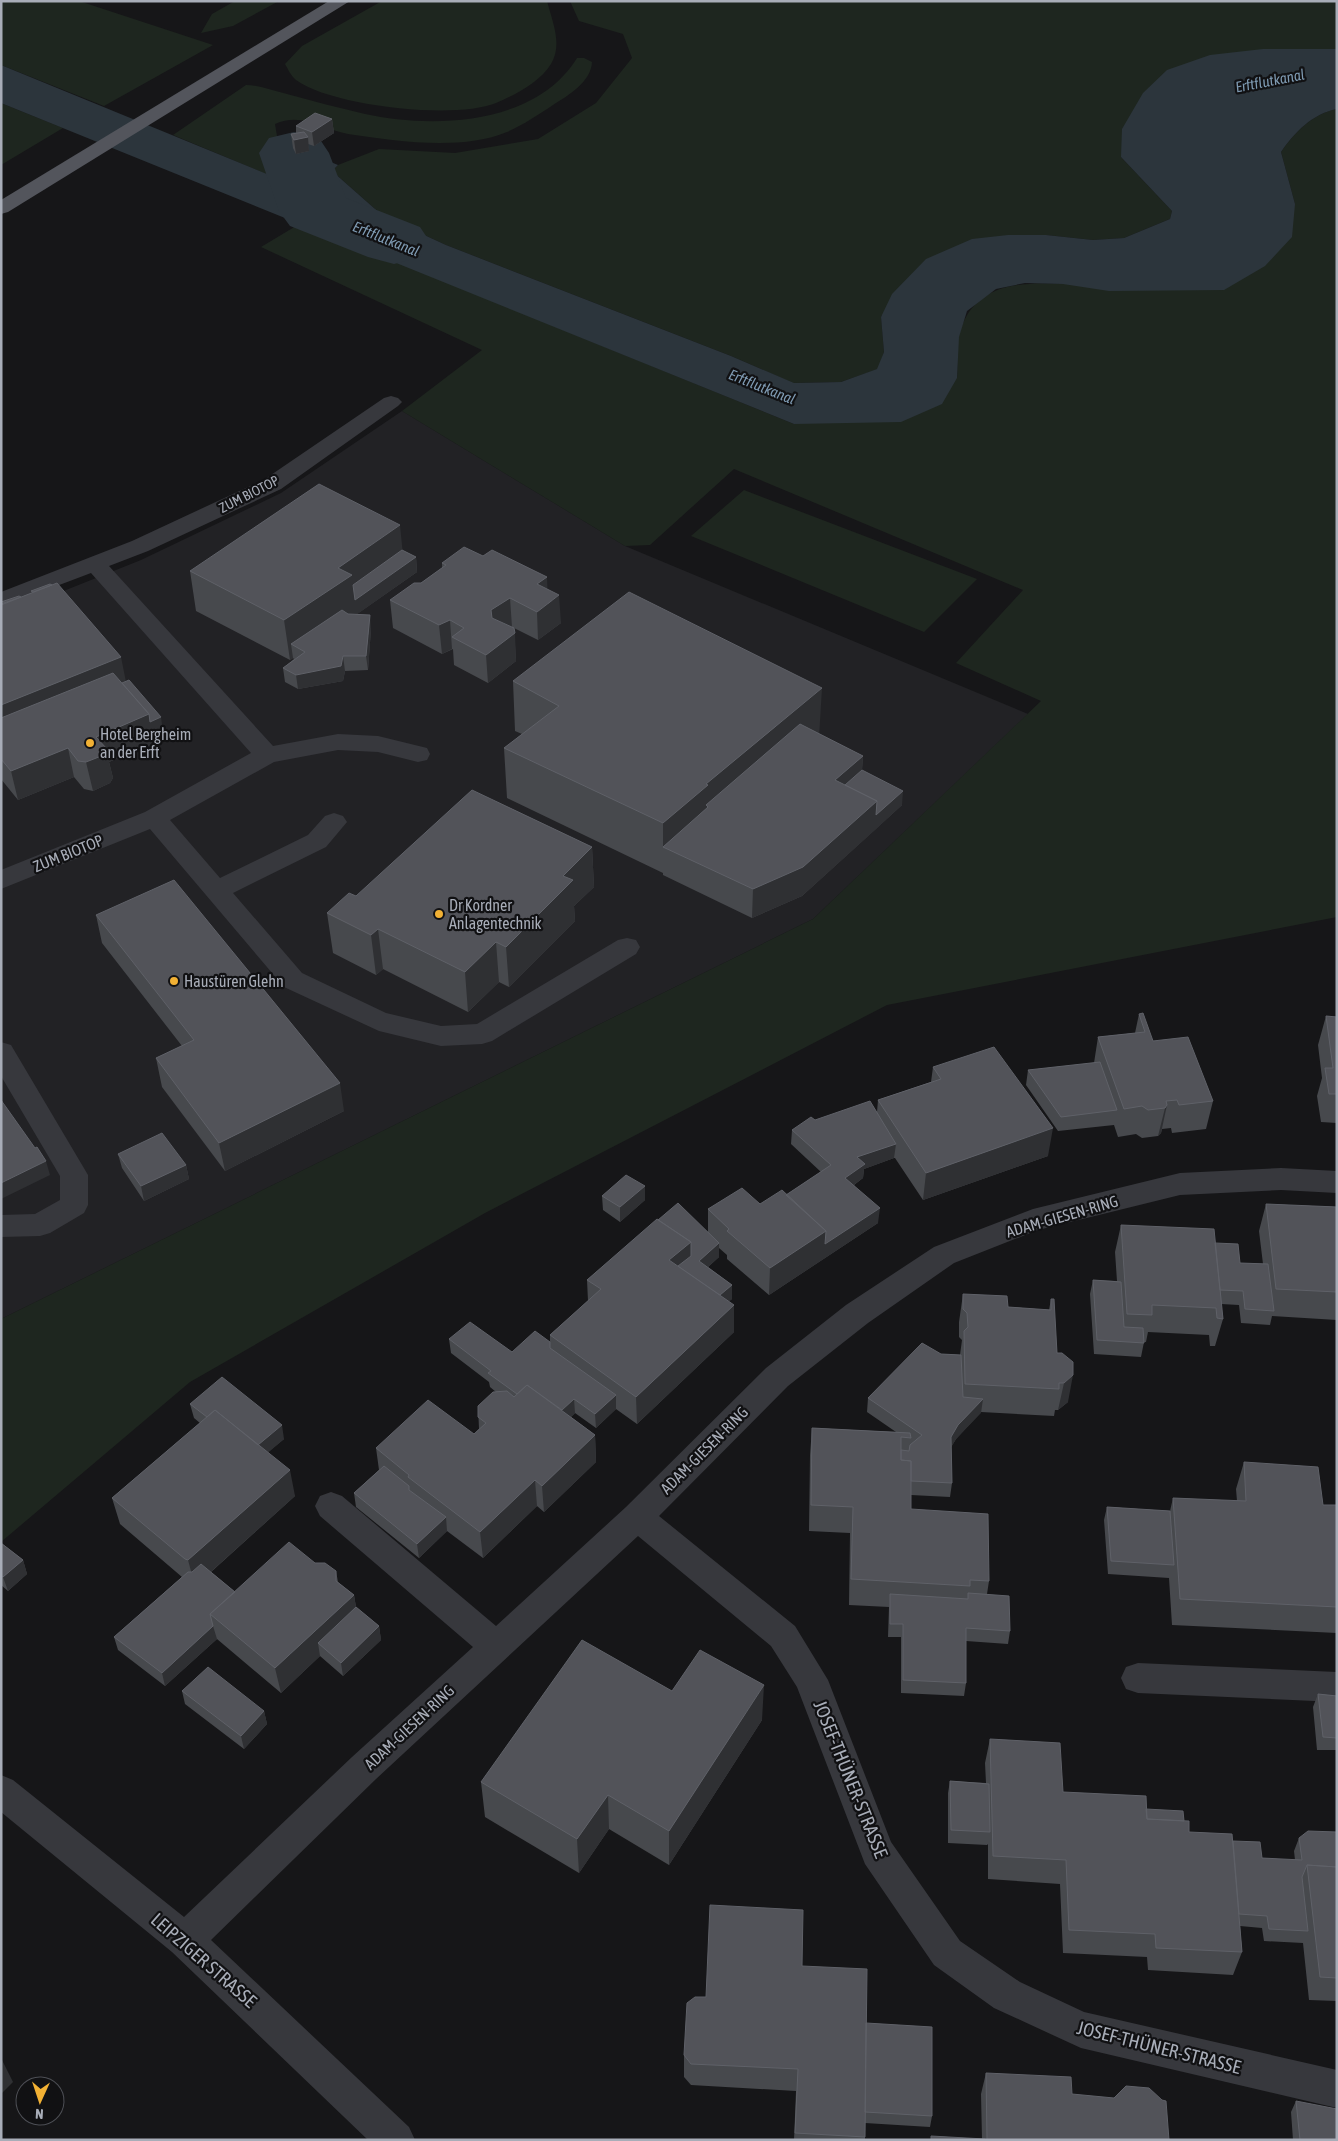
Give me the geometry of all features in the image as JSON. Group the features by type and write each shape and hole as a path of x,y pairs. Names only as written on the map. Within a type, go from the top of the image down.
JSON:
{"main road":[{"path":"1,208 164,106 342,1"}],"street":[{"name":"ZUM BIOTOP","path":"1,600 95,564 273,484 391,402"},
{"path":"95,564 181,662 267,755"},
{"name":"ZUM BIOTOP","path":"1,880 154,818 267,755 301,747 338,742 378,744 418,754"},
{"path":"154,818 293,980 379,1021 441,1036 482,1034 627,947"},
{"path":"216,890 317,841 334,822"},
{"path":"1,1052 74,1175 74,1205 40,1224 1,1226"},
{"name":"ADAM-GIESEN-RING","path":"185,1940 364,1768 637,1517 777,1377 856,1314 944,1255 1033,1220 1180,1184 1282,1179 1337,1182"},
{"path":"331,1506 496,1646"},
{"name":"JOSEF-THÜNER-STRASSE","path":"637,1517 783,1636 811,1680 877,1852 918,1914 948,1953 1006,1995 1081,2030 1337,2089"},
{"path":"1138,1678 1337,1687"},
{"name":"LEIPZIGER STRASSE","path":"1,1791 185,1940 396,2140"}],"shaded area":[{"path":"1,1 79,1 213,45 104,106 1,65"},
{"path":"235,1 279,1 233,26 201,33 212,14"},
{"path":"382,1 547,1 554,24 556,49 554,56 546,71 526,87 496,103 477,108 424,110 364,103 336,97 313,89 293,77 285,64 302,46"},
{"path":"570,1 1337,1 1337,49 1263,49 1121,157 1172,211 1170,219 1124,238 1093,240 1046,235 881,316 884,352 878,369 841,382 793,383 731,356 446,245 383,216 332,171 338,165 379,149 455,153 538,139 596,103 632,58 623,34 579,21"},
{"path":"577,58 584,58 592,62 588,76 578,87 566,97 525,123 489,138 449,143 428,143 348,134 303,121 294,120 275,124 281,160 290,184 173,135 246,85 392,119 452,121 482,117 510,109 536,97 559,80"},
{"path":"1,103 63,128 1,165"},
{"path":"1337,109 1337,917 887,1005 485,1213 190,1382 1,1542 1,1319 813,919 1041,701 956,663 1023,590 734,469 650,545 625,546 402,411 482,350 261,247 301,223 794,424 957,378 958,340 966,318 975,305 986,295 999,289 1030,284 1063,284 1295,204 1281,152 1305,125 1328,111"},
{"path":"402,411 625,546 1028,714 813,919 1,1319 1,616 141,560 281,493"},
{"path":"744,490 977,579 924,632 691,536"}],"water":[{"path":"1263,49 1337,49 1337,109 1320,115 1305,125 1281,152 1295,204 1292,237 1265,266 1224,290 1109,291 1063,284 1025,283 996,289 967,311 959,337 957,378 942,404 901,422 794,424 1,103 1,65 289,183 280,159 311,154 338,165 332,171 383,216 446,245 731,356 794,383 841,382 877,369 884,352 881,317 892,294 926,259 972,239 1008,235 1046,235 1093,240 1124,238 1170,219 1172,211 1121,157 1122,129 1143,93 1167,70 1210,55"}],"building":[{"path":"315,113 332,119 312,132 296,126"},
{"path":"304,132 308,137 294,140 291,134"},
{"path":"319,484 400,525 338,568 352,575 284,620 190,571"},
{"path":"464,547 483,556 492,550 547,577 537,584 559,595 537,612 510,598 491,610 492,618 514,628 515,633 486,655 452,637 464,628 450,620 439,625 390,600 414,583 421,583 446,565 442,563"},
{"path":"402,550 416,557 355,600 353,585"},
{"path":"57,583 121,657 1,705 1,605"},
{"path":"50,584 52,585 33,592 31,591"},
{"path":"629,592 822,688 706,784 708,785 663,823 504,748 559,706 513,681"},
{"path":"21,597 1,604 1,602"},
{"path":"342,610 348,614 370,615 366,656 343,656 341,666 296,675 283,668 305,652 291,644"},
{"path":"113,673 149,714 96,737 107,749 104,755 86,762 78,761 68,748 11,771 1,759 1,718"},
{"path":"129,680 161,717 150,722 149,714 122,683"},
{"path":"800,724 863,756 835,780 877,801 803,867 753,889 663,847 708,807 706,805"},
{"path":"862,770 903,791 876,815 877,801 845,785"},
{"path":"472,790 592,847 563,876 573,880 506,947 496,942 465,972 378,929 371,935 327,913 349,893 356,896"},
{"path":"174,880 340,1083 219,1143 156,1058 194,1040 96,915"},
{"path":"1143,1013 1153,1041 1188,1037 1213,1101 1179,1105 1177,1100 1166,1101 1167,1105 1165,1108 1148,1110 1142,1106 1124,1109 1098,1037 1145,1032 1139,1014"},
{"path":"1326,1016 1337,1017 1337,1094 1329,1094 1325,1068 1333,1068"},
{"path":"994,1047 1053,1128 926,1173 878,1100 941,1079 933,1067"},
{"path":"1100,1062 1117,1110 1061,1117 1028,1070"},
{"path":"1,1100 46,1161 1,1183"},
{"path":"870,1101 896,1144 857,1157 865,1164 845,1178 880,1208 825,1244 826,1231 786,1195 831,1165 792,1130 811,1117 815,1120"},
{"path":"162,1133 186,1165 141,1186 118,1154"},
{"path":"626,1175 645,1186 620,1207 602,1196"},
{"path":"742,1188 760,1204 782,1190 826,1231 770,1268 727,1231 729,1229 708,1209"},
{"path":"678,1203 719,1243 699,1261 732,1285 720,1295 678,1266 691,1256 691,1242 658,1220"},
{"path":"1266,1204 1337,1207 1337,1292 1276,1289"},
{"path":"657,1219 691,1242 669,1260 734,1305 636,1397 550,1335 601,1289 587,1280"},
{"path":"1121,1225 1214,1229 1223,1319 1217,1318 1216,1308 1152,1305 1152,1315 1127,1314"},
{"path":"1215,1243 1238,1244 1240,1263 1268,1264 1274,1311 1245,1309 1243,1291 1220,1290"},
{"path":"1093,1280 1121,1282 1124,1327 1143,1328 1144,1343 1097,1340"},
{"path":"963,1294 1007,1296 1008,1307 1051,1310 1051,1299 1054,1299 1057,1353 1062,1353 1073,1362 1073,1375 1064,1383 1059,1383 1059,1389 965,1384 964,1331 968,1327 967,1313 963,1309"},
{"path":"470,1322 512,1352 535,1331 550,1342 550,1348 616,1395 595,1414 574,1399 562,1410 527,1385 517,1394 488,1373 491,1371 449,1339"},
{"path":"922,1343 941,1354 961,1355 963,1397 983,1399 958,1425 951,1437 952,1483 911,1481 911,1461 901,1460 901,1450 909,1451 910,1445 922,1435 868,1398"},
{"path":"222,1377 282,1425 258,1445 215,1410 207,1417 190,1404"},
{"path":"527,1385 595,1435 542,1486 535,1480 480,1532 408,1477 409,1475 376,1448 428,1400 474,1434 486,1423 478,1417 478,1406 493,1392 507,1391 514,1397"},
{"path":"215,1410 290,1470 188,1560 112,1498"},
{"path":"812,1428 910,1433 911,1438 901,1437 901,1460 911,1461 911,1509 988,1514 989,1581 970,1580 970,1586 851,1579 853,1507 811,1505"},
{"path":"1244,1462 1318,1467 1323,1505 1337,1505 1337,1607 1180,1599 1173,1498 1246,1501"},
{"path":"384,1466 409,1486 409,1490 446,1517 417,1544 354,1493"},
{"path":"1107,1507 1170,1511 1174,1565 1111,1561"},
{"path":"289,1542 315,1563 325,1563 336,1571 336,1581 354,1595 275,1668 210,1614"},
{"path":"1,1543 23,1560 3,1577 1,1576"},
{"path":"201,1564 235,1592 210,1614 213,1626 162,1673 114,1637 188,1572 192,1572"},
{"path":"968,1593 1009,1596 1010,1631 966,1628 966,1683 903,1680 903,1624 890,1624 890,1594 968,1599"},
{"path":"356,1607 379,1626 341,1663 318,1643"},
{"path":"582,1640 672,1691 700,1650 764,1685 669,1831 608,1795 577,1839 481,1782"},
{"path":"208,1667 264,1711 241,1736 182,1691"},
{"path":"1318,1694 1337,1696 1337,1738 1323,1737"},
{"path":"990,1739 1060,1743 1063,1792 1146,1796 1147,1819 1189,1821 1189,1832 1232,1834 1242,1952 1156,1948 1155,1934 1069,1930 1066,1860 993,1856"},
{"path":"950,1781 989,1784 990,1832 951,1830"},
{"path":"1146,1809 1183,1811 1184,1821 1147,1819"},
{"path":"1308,1831 1337,1832 1337,1867 1307,1865 1302,1877 1308,1931 1269,1929 1267,1916 1239,1914 1233,1841 1260,1842 1262,1858 1302,1860 1299,1838"},
{"path":"1307,1865 1337,1867 1337,1978 1320,1977"},
{"path":"710,1905 803,1910 802,1966 867,1969 865,2137 795,2133 798,2069 691,2064 684,2055 687,2003 695,1997 706,1997"},
{"path":"866,2023 932,2027 932,2116 865,2112"},
{"path":"986,2073 1071,2077 1072,2094 1114,2098 1126,2086 1149,2088 1162,2100 1166,2101 1169,2140 987,2140"},
{"path":"1296,2101 1337,2109 1337,2140 1300,2140"},
{"path":"931,2136 985,2139 985,2140 931,2140"}],"waterway":[{"name":"Erftflutkanal","path":"294,153 315,211 394,242"}],"place":[{"name":"Hotel Bergheim an der Erft","path":"90,743"},
{"name":"Dr Kordner Anlagentechnik","path":"439,914"},
{"name":"Haustüren Glehn","path":"174,981"}]}
